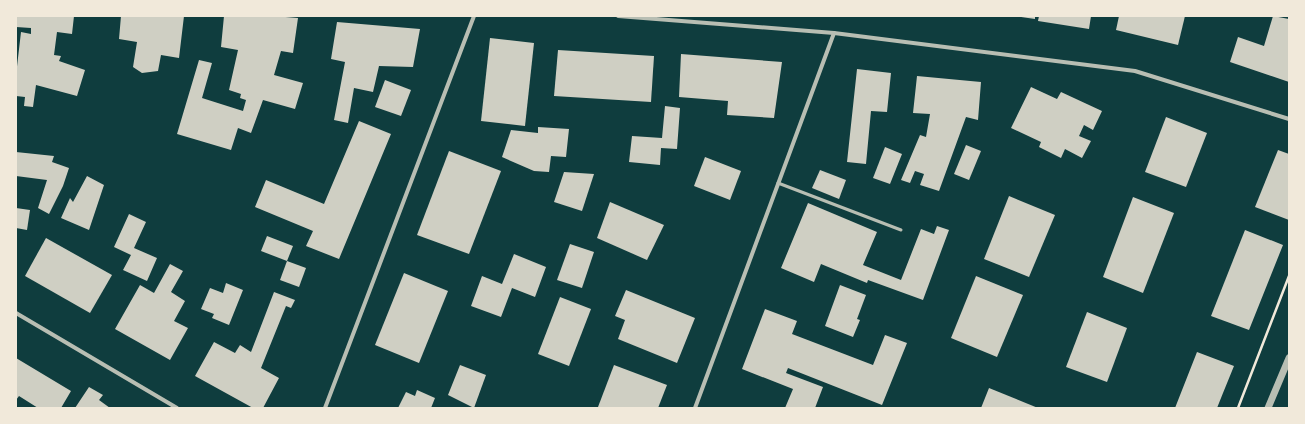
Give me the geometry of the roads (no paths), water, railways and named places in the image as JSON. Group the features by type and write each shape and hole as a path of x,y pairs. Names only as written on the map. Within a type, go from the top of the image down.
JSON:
{"street":[{"path":"325,408 474,16"},
{"path":"618,16 834,33 1135,71 1289,119"},
{"path":"695,408 834,33"},
{"path":"16,314 177,408"},
{"path":"1268,408 1289,358"}],"lane":[{"path":"778,183 901,230"}]}
